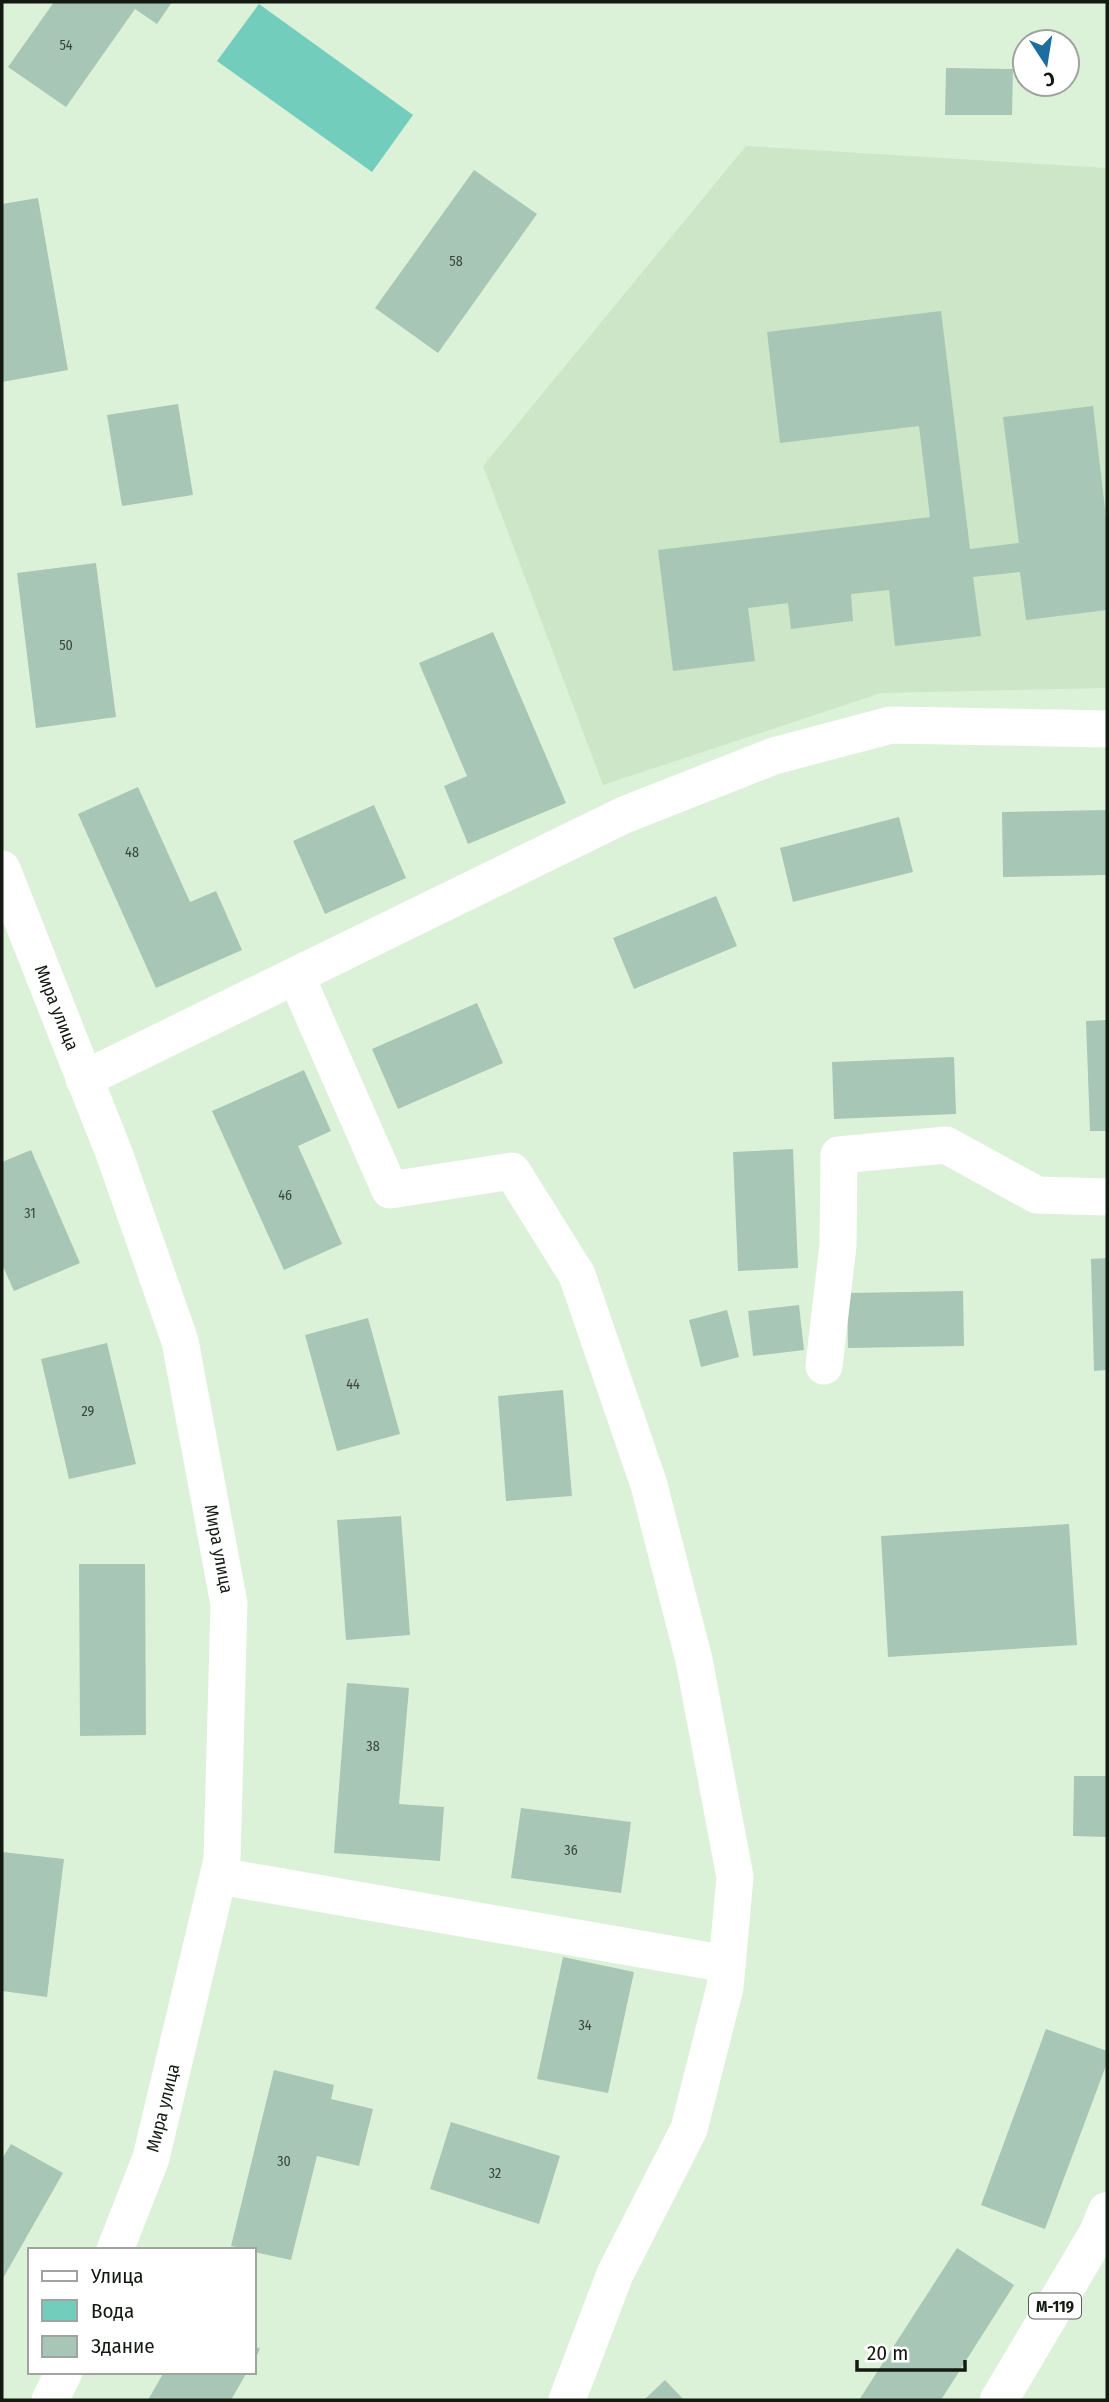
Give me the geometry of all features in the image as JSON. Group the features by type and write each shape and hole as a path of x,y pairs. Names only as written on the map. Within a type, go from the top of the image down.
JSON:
{"main road":[{"name":"М-119","path":"999,2400 1098,2233 1107,2211"}],"street":[{"path":"84,1079 624,815 774,756 891,725 1107,729"},
{"name":"Мира улица","path":"2,869 114,1153 180,1341 229,1604 222,1860 151,2158 117,2248"},
{"path":"296,976 390,1190 512,1171 577,1275 649,1485 694,1660 735,1877 725,1987 689,2129 615,2274 567,2400"},
{"path":"824,1366 838,1245 839,1155 946,1145 1037,1195 1107,1197"},
{"path":"219,1876 727,1964"},
{"path":"50,2400 63,2374"}],"shaded area":[{"path":"746,146 1107,168 1107,688 881,693 603,785 483,466"}],"water":[{"path":"259,4 413,115 372,172 217,61"}],"building":[{"path":"54,2 172,2 157,24 135,9 66,107 8,67"},
{"path":"946,68 1011,69 1012,115 945,115"},
{"path":"474,170 537,214 438,353 375,308"},
{"path":"38,198 68,370 2,382 2,204"},
{"path":"941,311 970,549 1019,543 1003,417 1093,406 1107,526 1107,610 1026,620 1020,572 973,577 981,636 895,646 889,590 851,594 853,621 791,629 788,603 748,608 755,661 673,671 658,550 930,517 919,426 780,443 767,332"},
{"path":"178,404 193,495 122,506 107,415"},
{"path":"96,563 116,717 36,728 17,573"},
{"path":"493,632 566,803 468,844 444,786 467,776 419,663"},
{"path":"138,787 190,902 216,891 242,950 156,988 78,814"},
{"path":"374,805 406,878 325,914 293,841"},
{"path":"1107,810 1107,875 1003,877 1002,812"},
{"path":"899,817 913,872 793,902 780,848"},
{"path":"716,896 737,946 634,989 613,938"},
{"path":"477,1003 503,1063 398,1109 372,1049"},
{"path":"1107,1020 1107,1131 1090,1131 1086,1021"},
{"path":"954,1057 956,1114 834,1119 832,1062"},
{"path":"304,1070 331,1131 298,1146 342,1244 284,1270 212,1111"},
{"path":"793,1149 798,1268 738,1271 733,1152"},
{"path":"31,1150 80,1263 14,1291 2,1264 2,1162"},
{"path":"1107,1258 1107,1370 1094,1371 1091,1259"},
{"path":"963,1291 964,1346 848,1348 847,1293"},
{"path":"799,1305 804,1350 753,1356 748,1311"},
{"path":"727,1310 739,1357 701,1367 689,1320"},
{"path":"368,1318 400,1434 337,1451 305,1335"},
{"path":"107,1343 136,1464 69,1479 41,1359"},
{"path":"563,1390 572,1496 506,1501 498,1396"},
{"path":"401,1516 410,1635 346,1640 337,1520"},
{"path":"1069,1524 1077,1645 888,1657 881,1536"},
{"path":"79,1564 145,1564 146,1735 80,1736"},
{"path":"347,1683 409,1688 399,1804 444,1807 440,1861 334,1853"},
{"path":"1074,1776 1107,1776 1107,1837 1073,1836"},
{"path":"521,1808 631,1822 621,1893 511,1878"},
{"path":"2,1852 64,1859 47,1997 2,1991"},
{"path":"563,1957 634,1972 608,2093 537,2079"},
{"path":"1046,2029 1107,2051 1107,2063 1045,2229 981,2205"},
{"path":"274,2070 334,2085 331,2099 373,2109 359,2166 317,2156 291,2260 256,2252 256,2248 231,2246"},
{"path":"451,2122 560,2156 539,2224 430,2189"},
{"path":"11,2144 63,2173 2,2280 2,2159"},
{"path":"957,2248 1014,2285 941,2400 859,2400"},
{"path":"163,2374 246,2374 231,2400 148,2400"},
{"path":"665,2380 684,2400 644,2400"}]}
